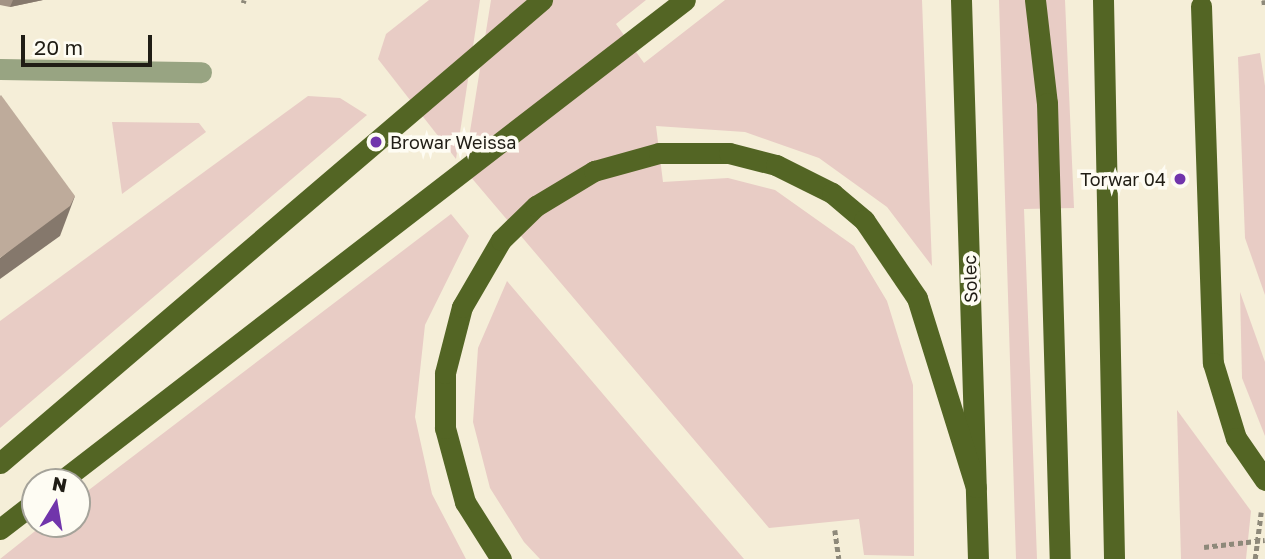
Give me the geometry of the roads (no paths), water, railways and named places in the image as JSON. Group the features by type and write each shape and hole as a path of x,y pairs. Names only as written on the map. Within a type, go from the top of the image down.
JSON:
{"main road":[{"path":"0,463 542,0"},
{"path":"78,468 685,0"},
{"name":"Solec","path":"961,0 978,559"},
{"path":"1035,0 1046,73 1060,559"},
{"path":"1103,0 1114,559"},
{"path":"1201,3 1213,363 1236,438 1265,480"},
{"path":"501,559 465,502 445,428 445,373 462,307 501,240 536,206 594,171 659,153 729,153 776,165 832,193 864,220 917,298 976,487"},
{"path":"0,529 21,513"},
{"path":"1114,523 1123,559"}],"street":[{"path":"0,69 201,72"}],"place":[{"name":"Browar Weissa","path":"376,142"},
{"name":"Torwar 04","path":"1180,179"}]}
